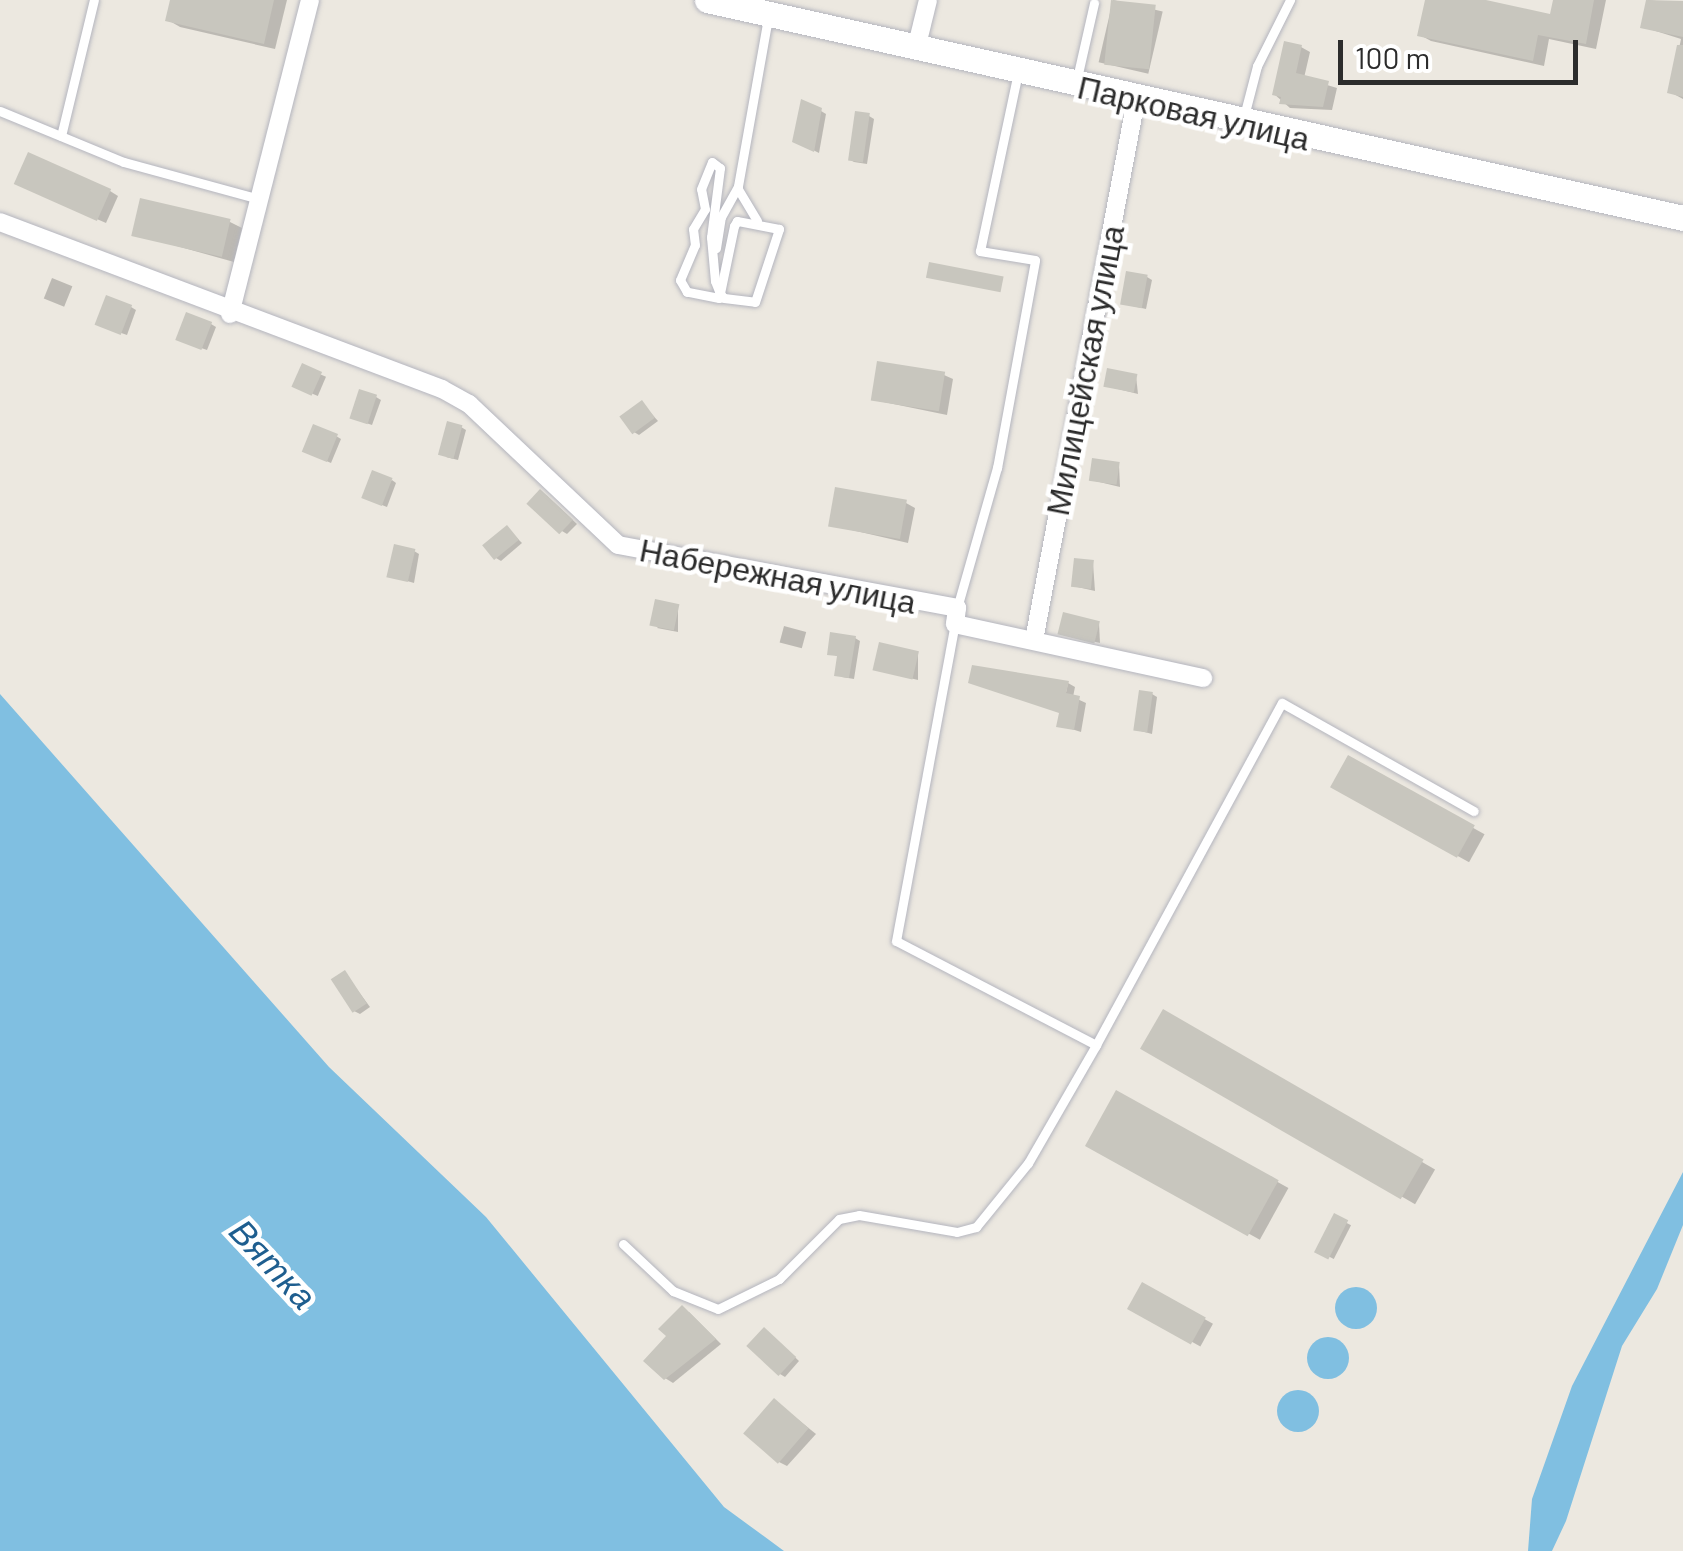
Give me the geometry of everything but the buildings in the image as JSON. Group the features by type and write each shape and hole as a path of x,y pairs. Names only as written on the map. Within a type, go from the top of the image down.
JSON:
{"street":[{"path":"230,314 310,0"},
{"name":"Парковая улица","path":"707,0 1136,100 1683,218"},
{"path":"916,49 928,0"},
{"name":"Милицейская улица","path":"1034,640 1136,100"},
{"name":"Набережная улица","path":"0,222 230,314 419,379 468,404 618,545 956,616 1034,640 1204,678"}],"lane":[{"path":"61,136 94,0"},
{"path":"1242,123 1257,66 1290,0"},
{"path":"1075,86 1094,3"},
{"path":"714,260 721,216 738,186 768,14"},
{"path":"1018,72 980,251 1035,260 989,503 956,616 896,941 1096,1045"},
{"path":"0,111 124,162 259,199"},
{"path":"720,296 711,220 720,168 712,162 701,189 704,209 693,229 695,246 680,280 683,289 706,296 755,302 777,239 776,224 721,216"},
{"path":"738,186 757,221"},
{"path":"720,296 740,219"},
{"path":"623,1244 673,1291 718,1309 779,1278 839,1219 859,1215 957,1232 976,1227 1028,1163 1282,703 1474,812"}],"water":[{"name":"Вятка","path":"0,694 329,1067 486,1217 724,1507 784,1551 0,1551"},
{"path":"1683,1172 1683,1225 1657,1289 1622,1346 1566,1521 1552,1551 1528,1551 1532,1499 1572,1386"},
{"path":"1356,1287 1371,1293 1377,1308 1371,1323 1356,1329 1341,1323 1335,1308 1341,1293"},
{"path":"1328,1337 1343,1343 1349,1358 1343,1373 1328,1379 1313,1373 1307,1358 1313,1343"},
{"path":"1298,1390 1313,1396 1319,1411 1313,1426 1298,1432 1283,1426 1277,1411 1283,1396"}]}
